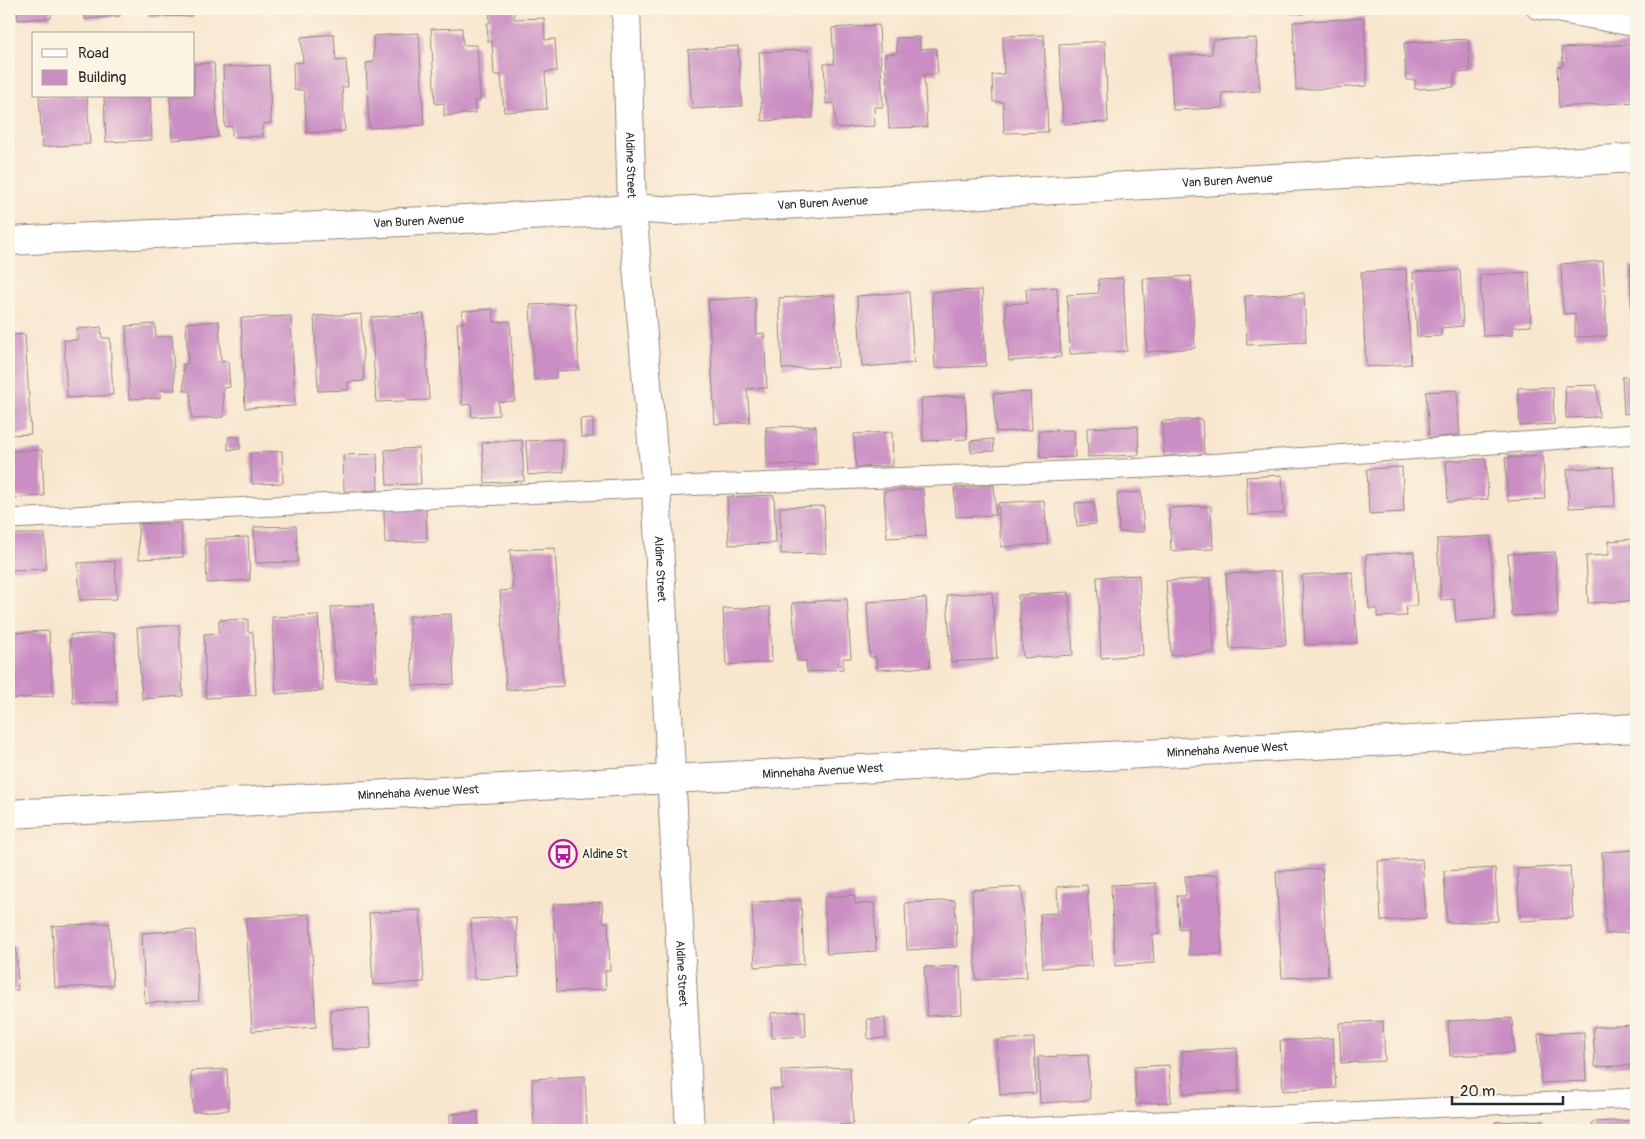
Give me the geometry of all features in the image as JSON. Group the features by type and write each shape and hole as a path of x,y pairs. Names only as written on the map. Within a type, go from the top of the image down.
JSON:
{"street":[{"name":"Aldine Street","path":"626,9 632,208 656,488 690,1130"},
{"name":"Van Buren Avenue","path":"9,241 589,212 632,208 674,211 1636,158"},
{"name":"Minnehaha Avenue West","path":"9,814 1636,728"}],"lane":[{"path":"1536,9 1636,27"},
{"path":"9,519 656,488 1148,468 1636,434"},
{"path":"977,1130 1636,1098"}],"building":[{"path":"17,9 51,9 51,18 18,20"},
{"path":"84,9 120,9 120,16 85,19"},
{"path":"150,9 192,9 192,16 150,17"},
{"path":"489,9 514,9 514,19 544,18 545,40 555,39 557,71 545,72 547,109 504,112 501,75 494,75 492,41 488,42 487,23 490,23"},
{"path":"1280,9 1304,9 1303,14 1280,12"},
{"path":"1364,18 1367,86 1296,90 1293,22"},
{"path":"879,25 883,107 874,107 875,126 836,128 834,103 826,104 824,64 834,64 832,28"},
{"path":"462,28 463,45 477,45 480,101 474,101 475,113 444,116 444,103 435,104 431,29"},
{"path":"419,33 424,125 369,128 366,63 374,62 373,36"},
{"path":"334,34 336,61 346,60 348,87 342,87 345,131 307,133 304,90 294,90 293,63 303,62 301,37"},
{"path":"1044,35 1048,132 1004,133 1003,102 993,102 992,75 1004,74 1003,36"},
{"path":"919,37 920,49 936,48 938,74 924,74 927,127 889,128 885,54 897,53 896,38"},
{"path":"1256,38 1260,91 1222,93 1223,108 1173,110 1170,56 1212,54 1212,40"},
{"path":"1468,39 1470,72 1454,73 1454,87 1415,89 1415,80 1406,80 1404,43"},
{"path":"1105,41 1108,122 1063,124 1059,44"},
{"path":"1636,44 1636,102 1559,107 1557,67 1563,66 1562,48"},
{"path":"738,46 742,106 692,109 688,50"},
{"path":"809,50 813,118 762,121 759,52"},
{"path":"214,63 218,137 172,140 170,98 195,98 195,64"},
{"path":"269,65 271,123 262,124 263,136 232,137 232,126 225,127 223,67"},
{"path":"10,79 14,147 9,147"},
{"path":"39,98 87,98 90,144 42,147"},
{"path":"104,98 150,98 152,140 106,142"},
{"path":"1603,261 1607,336 1575,337 1575,313 1563,314 1561,264"},
{"path":"1630,267 1636,267 1636,362 1633,362"},
{"path":"1406,269 1411,364 1366,367 1361,272"},
{"path":"1460,270 1463,326 1441,328 1441,336 1417,337 1413,272"},
{"path":"1529,272 1531,326 1513,327 1513,335 1483,336 1480,275"},
{"path":"1191,276 1195,348 1147,352 1143,279"},
{"path":"1123,278 1127,351 1070,354 1067,295 1099,293 1098,279"},
{"path":"1057,287 1061,357 1009,361 1005,304 1027,303 1026,289"},
{"path":"982,290 986,366 935,368 932,292"},
{"path":"909,292 914,363 862,367 857,296"},
{"path":"1304,293 1306,342 1247,345 1245,296"},
{"path":"834,295 838,367 782,369 779,298"},
{"path":"755,297 757,334 764,333 767,388 747,389 750,422 715,424 708,300"},
{"path":"575,303 579,370 556,371 556,378 534,380 530,305"},
{"path":"493,309 494,322 510,321 515,401 498,402 499,415 472,417 471,404 462,405 457,323 463,323 462,311"},
{"path":"361,314 364,381 348,382 348,390 318,391 314,316"},
{"path":"424,314 429,400 376,402 371,317"},
{"path":"291,316 295,406 245,408 241,318"},
{"path":"219,321 221,362 228,361 230,387 223,388 224,417 192,419 190,391 184,391 183,364 188,363 186,323"},
{"path":"155,324 156,337 172,336 175,390 160,390 160,398 129,399 126,326"},
{"path":"101,327 102,338 110,338 113,395 67,398 64,340 78,340 77,329"},
{"path":"25,334 31,434 9,435 9,335"},
{"path":"1622,377 1636,377 1636,413 1624,414"},
{"path":"1597,385 1599,417 1566,418 1565,386"},
{"path":"1553,387 1554,424 1520,426 1518,388"},
{"path":"1457,390 1460,435 1429,438 1426,392"},
{"path":"1030,392 1032,430 996,432 993,394"},
{"path":"965,396 967,439 923,441 921,398"},
{"path":"593,418 593,437 581,437 580,419"},
{"path":"1202,419 1204,455 1164,456 1162,421"},
{"path":"816,426 817,464 767,465 766,427"},
{"path":"1138,426 1139,455 1088,457 1087,428"},
{"path":"1074,430 1075,457 1040,458 1039,431"},
{"path":"892,432 893,466 856,467 854,434"},
{"path":"228,437 240,437 240,449 228,450"},
{"path":"562,439 564,472 528,475 526,441"},
{"path":"993,439 994,451 971,452 970,441"},
{"path":"522,440 524,481 485,483 482,443"},
{"path":"419,448 421,484 387,485 385,450"},
{"path":"42,450 44,496 9,498 9,451"},
{"path":"282,451 283,483 252,484 250,453"},
{"path":"377,454 378,490 344,491 343,455"},
{"path":"1543,456 1545,499 1508,501 1505,458"},
{"path":"1486,459 1488,499 1448,502 1446,461"},
{"path":"1402,467 1404,512 1369,514 1367,469"},
{"path":"1613,467 1615,506 1569,508 1567,469"},
{"path":"1282,475 1284,513 1248,515 1246,477"},
{"path":"994,485 996,515 956,517 954,488"},
{"path":"923,489 926,536 887,538 884,491"},
{"path":"1141,492 1144,532 1119,532 1117,494"},
{"path":"774,495 776,543 729,545 727,497"},
{"path":"1044,500 1048,544 1001,547 998,503"},
{"path":"1094,502 1096,524 1077,526 1075,503"},
{"path":"824,506 826,553 781,554 780,507"},
{"path":"1211,506 1213,549 1171,551 1169,508"},
{"path":"426,507 427,541 385,543 384,509"},
{"path":"181,523 183,557 139,559 138,524"},
{"path":"296,526 298,562 256,563 254,527"},
{"path":"9,534 45,534 46,569 9,570"},
{"path":"1490,536 1495,619 1456,622 1454,599 1441,600 1437,539"},
{"path":"248,537 250,580 207,583 205,539"},
{"path":"1634,539 1636,601 1588,603 1586,556 1609,555 1609,541"},
{"path":"555,548 563,686 506,690 500,591 513,590 510,550"},
{"path":"1414,552 1417,606 1406,606 1407,616 1377,617 1377,609 1369,609 1366,555"},
{"path":"1555,552 1558,614 1512,616 1508,554"},
{"path":"115,561 117,599 80,600 78,563"},
{"path":"1281,571 1286,645 1230,649 1226,574"},
{"path":"1353,572 1357,643 1305,645 1302,575"},
{"path":"1139,575 1143,655 1101,658 1097,577"},
{"path":"1210,578 1214,652 1171,655 1166,581"},
{"path":"992,592 997,659 951,662 947,595"},
{"path":"1069,592 1073,655 1023,658 1018,595"},
{"path":"926,598 930,667 877,670 876,657 870,657 867,602"},
{"path":"847,599 851,658 843,658 843,669 807,672 806,661 797,661 792,603"},
{"path":"373,605 377,680 336,682 331,607"},
{"path":"770,607 772,662 726,665 723,609"},
{"path":"451,614 454,684 413,686 409,616"},
{"path":"318,615 323,691 276,694 272,617"},
{"path":"248,619 248,632 253,632 256,695 206,698 204,634 219,633 219,620"},
{"path":"179,625 183,696 142,699 137,628"},
{"path":"49,631 53,696 9,699 9,633"},
{"path":"114,633 117,702 73,703 70,635"},
{"path":"1636,850 1636,932 1606,934 1602,852"},
{"path":"1422,859 1426,918 1381,921 1378,861"},
{"path":"1570,866 1573,918 1520,921 1517,869"},
{"path":"1495,868 1498,921 1447,923 1444,871"},
{"path":"1322,869 1328,976 1282,978 1276,871"},
{"path":"1218,875 1222,954 1189,955 1188,928 1179,929 1177,896 1186,896 1185,876"},
{"path":"1156,883 1159,934 1152,934 1154,963 1115,966 1111,885"},
{"path":"1087,885 1092,966 1043,968 1040,914 1058,913 1057,887"},
{"path":"1022,887 1027,977 976,980 972,890"},
{"path":"854,895 855,904 874,903 876,951 827,954 824,897"},
{"path":"801,900 804,964 755,967 752,902"},
{"path":"955,900 957,947 907,950 905,903"},
{"path":"602,902 603,922 608,922 610,970 605,971 606,989 557,992 553,904"},
{"path":"420,910 424,982 373,985 369,913"},
{"path":"310,914 316,1027 252,1031 246,918"},
{"path":"516,917 519,977 474,979 471,919"},
{"path":"109,923 113,985 55,988 52,926"},
{"path":"195,930 199,1001 145,1003 142,933"},
{"path":"9,946 16,946 18,990 9,990"},
{"path":"960,966 962,1014 927,1016 924,967"},
{"path":"369,1008 371,1048 332,1050 330,1010"},
{"path":"805,1011 806,1036 772,1038 771,1013"},
{"path":"885,1018 886,1038 868,1039 867,1019"},
{"path":"1512,1018 1514,1053 1450,1056 1448,1021"},
{"path":"1383,1021 1385,1061 1341,1063 1339,1023"},
{"path":"1636,1025 1636,1065 1595,1067 1593,1027"},
{"path":"10,1026 12,1055 9,1055"},
{"path":"1584,1032 1586,1081 1541,1083 1538,1034"},
{"path":"1034,1038 1036,1093 1000,1095 997,1040"},
{"path":"1333,1038 1336,1088 1283,1091 1280,1041"},
{"path":"1237,1048 1239,1091 1184,1094 1182,1051"},
{"path":"1088,1055 1090,1100 1040,1103 1038,1057"},
{"path":"1169,1065 1171,1102 1136,1104 1134,1067"},
{"path":"850,1067 853,1124 772,1128 770,1089 782,1089 781,1070"},
{"path":"227,1069 229,1110 193,1112 191,1071"},
{"path":"585,1076 587,1130 534,1130 532,1079"},
{"path":"478,1112 479,1130 450,1130 450,1114"},
{"path":"1543,1120 1544,1130 1495,1130 1495,1122"},
{"path":"1636,1120 1636,1130 1592,1130 1592,1122"}],"place":[{"name":"Aldine St","path":"563,854"}]}
